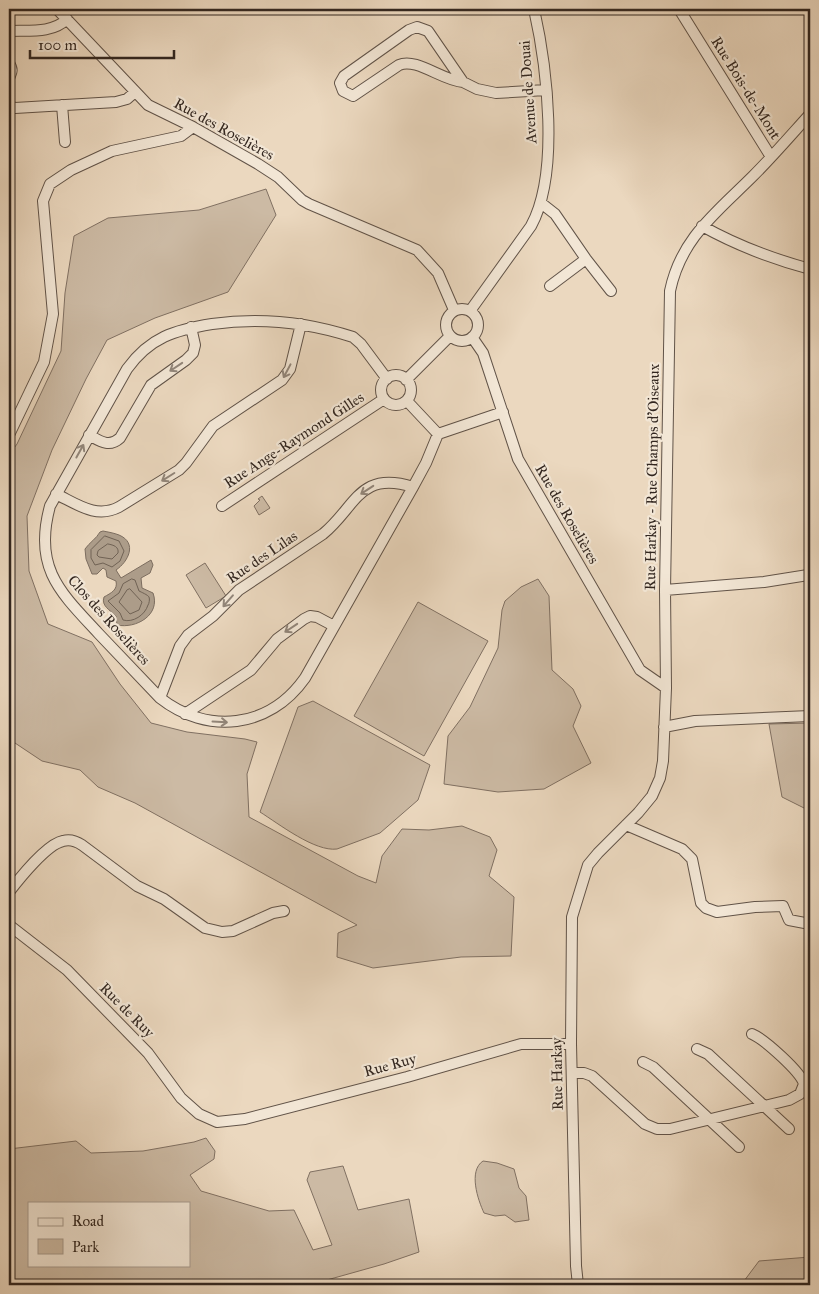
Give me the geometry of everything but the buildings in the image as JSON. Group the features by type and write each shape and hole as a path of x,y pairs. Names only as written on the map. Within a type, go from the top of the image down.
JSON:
{"street":[{"name":"Rue des Roselières","path":"57,9 148,105 193,127 258,164 278,177 302,200 309,204 417,250 438,273 454,310"},
{"name":"Avenue de Douai","path":"470,311 531,226 541,203 544,190 547,145 546,90 541,42 534,9"},
{"name":"Rue Bois-de-Mont","path":"679,9 771,157"},
{"path":"9,31 49,29 59,26 67,19"},
{"path":"463,82 430,34 425,29 417,28 409,30 344,76 340,83 343,91 353,96 399,65 407,62 477,89 496,93 546,90"},
{"path":"9,63 12,68 9,78"},
{"path":"9,106 14,108 116,102 127,99 135,92"},
{"path":"62,105 64,142"},
{"name":"Rue Harkay - Rue Champs d'Oiseaux","path":"588,865 644,806 656,787 663,761 666,688 665,590 670,291 674,272 682,255 702,226 771,157 810,114"},
{"path":"9,435 44,362 53,314 43,201 50,184 71,170 112,151 181,136 193,127"},
{"path":"541,203 555,214 611,291"},
{"path":"702,226 724,238 751,249 790,264 810,269"},
{"path":"550,286 586,259"},
{"path":"454,310 470,311 477,319 477,329 472,337 465,341 456,340 450,336 446,329 449,315 454,310"},
{"name":"Clos des Roselières","path":"387,379 358,340 301,324 245,320 191,327 162,337 149,345 127,369 56,494 48,517 45,534 48,563 55,582 71,604 160,698 170,706 185,714 205,720 233,722 254,717 271,710 288,698 301,684 413,487 438,434"},
{"path":"56,494 88,510 109,512 179,470 213,426 282,380 290,369 301,324"},
{"path":"89,435 108,444 120,438 151,385 186,360 192,353 195,345 191,327"},
{"path":"406,380 450,336"},
{"name":"Rue des Roselières","path":"472,337 483,353 518,459 640,670 666,688"},
{"path":"399,376 406,380 411,392 407,401 395,405 390,404 384,399 382,386 387,379 399,376"},
{"name":"Rue Ange-Raymond Gilles","path":"222,506 384,399"},
{"path":"407,401 438,434 503,412"},
{"name":"Rue des Lilas","path":"160,698 183,641 191,632 219,611 238,590 323,534 352,502 370,487 378,483 389,482 413,487"},
{"path":"665,590 764,582 808,574 810,571"},
{"path":"185,714 251,670 277,638 304,619 310,616 320,618 334,626"},
{"path":"664,727 695,721 810,716"},
{"path":"626,825 682,849 692,859 701,902 706,908 717,912 756,906 783,906 789,920 810,924"},
{"path":"9,892 25,871 52,846 60,841 73,840 137,886 164,899 205,928 226,932 273,913 284,911"},
{"name":"Rue Harkay","path":"578,1285 571,1044 572,918 588,865"},
{"name":"Rue de Ruy","path":"9,925 67,970 148,1053 181,1098 199,1114 217,1122"},
{"path":"572,1073 584,1073 592,1076 641,1120 654,1128 665,1130 798,1096 803,1091 804,1084 801,1075 762,1039 752,1034"},
{"name":"Rue Ruy","path":"217,1122 245,1119 408,1077 521,1044 571,1044"},
{"path":"697,1049 708,1054 789,1129"},
{"path":"643,1062 653,1067 739,1146"}],"green space":[{"path":"266,189 276,215 228,292 155,318 107,340 52,450 27,516 29,571 48,624 92,642 120,684 151,723 187,732 257,742 247,774 249,817 358,876 376,883 382,856 402,829 429,830 462,826 490,837 497,850 489,876 514,897 511,956 461,957 373,968 337,957 338,933 357,925 135,803 98,787 80,770 42,761 9,739 9,455 17,444 61,351 65,293 74,236 108,218 199,210"},
{"path":"262,496 270,508 259,515 254,506"},
{"path":"205,563 226,596 206,608 186,575"},
{"path":"538,579 549,596 552,670 573,689 581,706 573,726 591,763 544,789 498,792 444,784 448,736 470,707 498,648 502,610 505,601 521,587"},
{"path":"418,602 488,641 424,756 354,716"},
{"path":"313,701 430,765 418,800 380,833 337,849 328,849 308,842 260,812 298,707"},
{"path":"810,723 810,811 782,797 769,724"},
{"path":"206,1138 215,1151 214,1159 190,1175 201,1191 269,1211 294,1210 313,1250 332,1245 307,1180 310,1172 343,1166 358,1210 409,1199 419,1252 309,1285 9,1285 9,1149 76,1141 91,1153 143,1151"},
{"path":"483,1161 497,1163 514,1169 519,1188 526,1196 529,1220 515,1222 505,1215 495,1216 484,1213 479,1201 475,1178 478,1166"},
{"path":"810,1257 810,1285 741,1285 759,1261"}],"water":[{"path":"103,531 125,538 130,547 127,558 116,570 121,578 151,560 153,565 150,573 141,578 142,588 153,593 155,601 153,608 145,619 132,625 117,625 116,616 107,608 103,600 104,597 115,589 116,581 107,577 106,570 103,568 97,574 92,574 86,559 85,549"}]}
